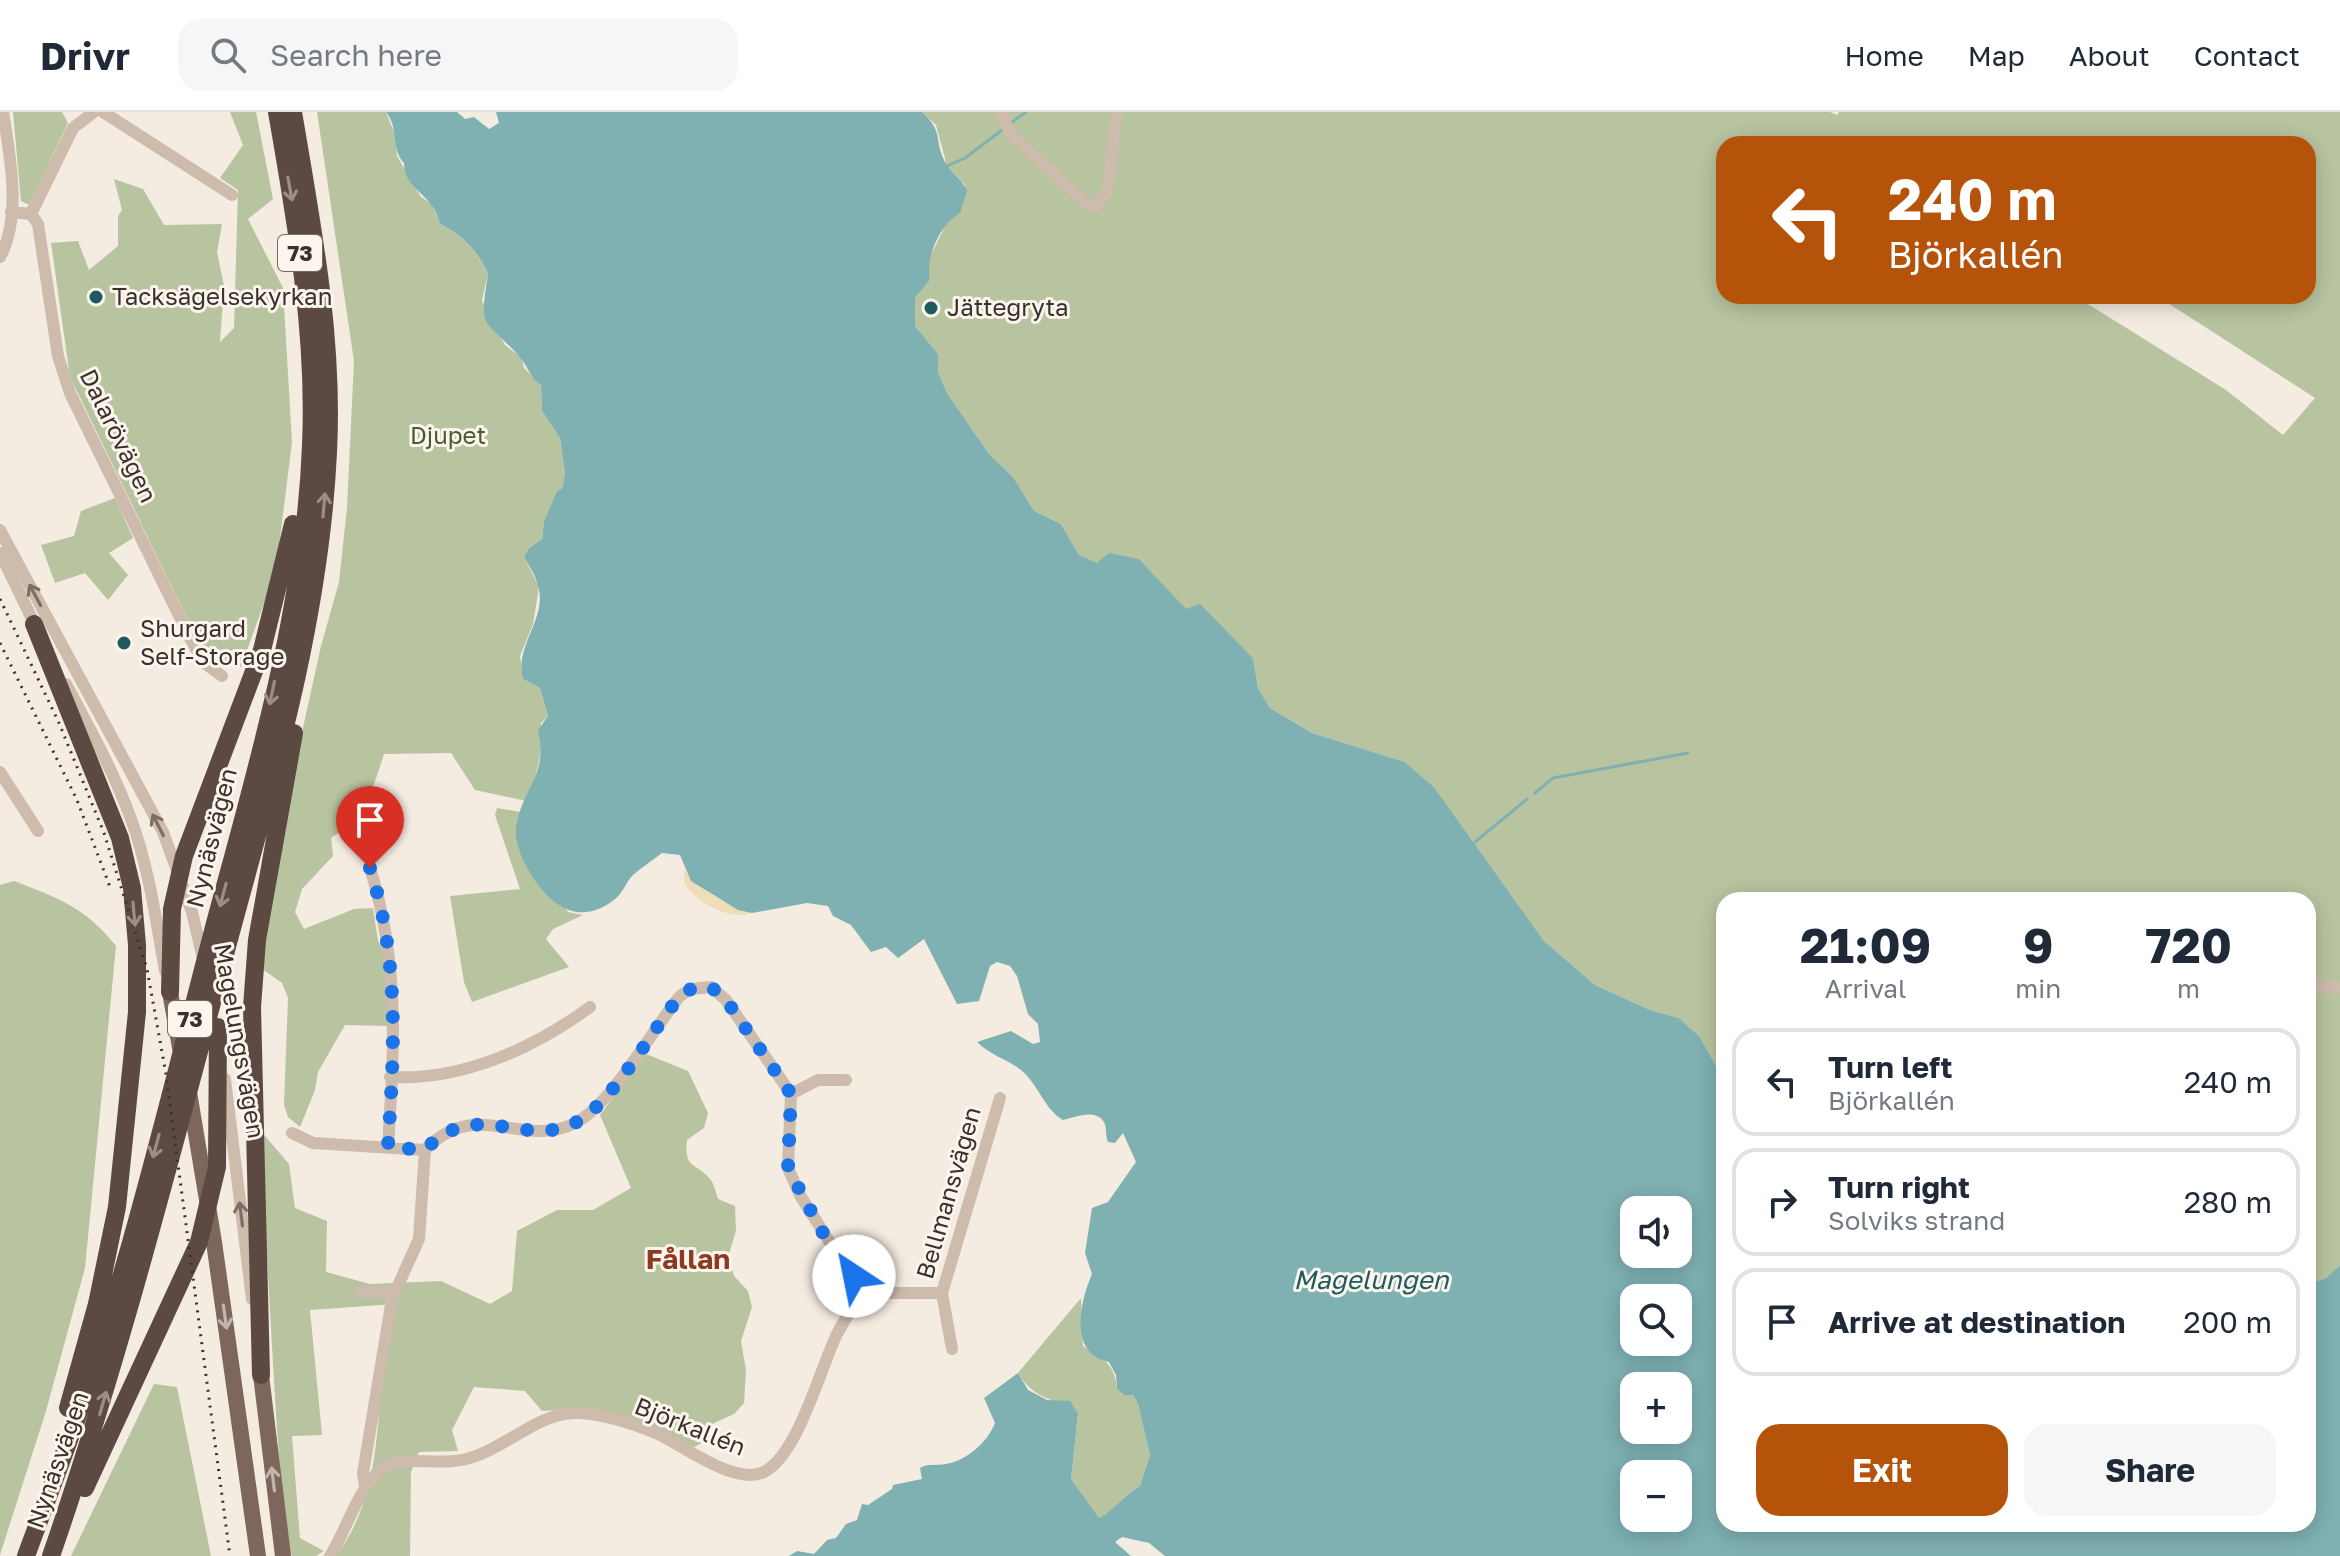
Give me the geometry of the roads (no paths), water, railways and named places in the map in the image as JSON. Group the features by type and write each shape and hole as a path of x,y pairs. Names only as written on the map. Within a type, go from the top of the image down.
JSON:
{"highway":[{"name":"Nynäsvägen","path":"259,825 296,581 311,449 312,395 302,266 277,112"},
{"name":"Nynäsvägen","path":"24,1556 81,1408 146,1218 259,825 291,702 315,582 328,450 325,319 293,112"},
{"path":"170,992 172,909 196,820 262,650 277,596 293,528 312,395"},
{"path":"24,1556 97,1304 117,1207 137,1012 132,888 120,838 34,624"},
{"path":"259,825 257,940 252,1007 261,1375"},
{"path":"52,1556 199,1242 217,1167 218,1027"},
{"name":"Nynäsvägen","path":"52,1556 101,1411 146,1218"}],"main road":[{"path":"170,992 212,1227 258,1556"},
{"name":"Magelungsvägen","path":"261,1375 283,1556"}],"street":[{"path":"0,257 10,233 11,212 3,112"},
{"path":"11,212 31,214 73,128 94,112"},
{"path":"103,112 232,195"},
{"path":"1001,112 1010,134 1085,202 1096,207 1104,199 1109,184 1117,112"},
{"name":"Dalarövägen","path":"31,214 40,232 64,379 191,640 203,662 222,676"},
{"name":"Magelungsvägen","path":"0,530 163,832 192,912 218,1027 261,1375"},
{"path":"0,553 34,624 107,759 132,821 149,879 170,992"},
{"path":"0,772 38,831"},
{"path":"370,868 391,949 394,989 388,1147"},
{"path":"2316,986 2340,988"},
{"path":"330,1556 349,1525 365,1486 363,1473 380,1356 394,1292 419,1239 425,1150 437,1137 479,1123 542,1133 576,1122 595,1108 680,996 702,987 711,987 726,1000 791,1094 788,1168 801,1197 862,1293 942,1293"},
{"path":"390,1077 448,1073 497,1059 564,1026 590,1007"},
{"path":"791,1094 818,1080 846,1080"},
{"name":"Bellmansvägen","path":"952,1349 942,1293 1000,1098"},
{"path":"292,1133 313,1143 425,1150"},
{"path":"360,1292 394,1292"},
{"name":"Björkallén","path":"365,1486 381,1467 391,1463 456,1462 493,1449 556,1415 572,1413 590,1414 659,1435 739,1474 765,1472 786,1452 837,1334 862,1293"}],"water":[{"name":"Magelungen","path":"386,112 457,112 465,119 474,117 489,129 499,123 496,112 922,112 937,132 940,150 949,169 967,191 960,213 940,233 932,252 930,280 915,298 915,326 938,354 938,372 947,393 989,454 1013,477 1034,511 1061,524 1079,555 1097,563 1109,553 1139,559 1186,609 1200,604 1253,658 1258,688 1270,708 1312,733 1405,762 1434,787 1544,941 1595,985 1650,1010 1679,1018 1700,1037 1716,1066 1716,1532 2316,1532 2316,1281 2326,1278 2340,1265 2340,1556 1165,1556 1149,1543 1122,1537 1115,1542 1131,1556 789,1556 797,1551 814,1554 827,1540 836,1538 846,1524 857,1520 862,1504 868,1505 892,1489 893,1485 922,1479 920,1468 954,1462 975,1450 995,1423 984,1398 1018,1373 1028,1390 1047,1400 1070,1401 1078,1414 1071,1479 1099,1518 1140,1486 1150,1455 1138,1404 1133,1395 1124,1395 1117,1389 1116,1375 1109,1362 1096,1357 1088,1349 1081,1326 1081,1313 1092,1274 1085,1253 1092,1208 1108,1202 1136,1162 1123,1133 1115,1143 1108,1142 1104,1122 1096,1115 1063,1120 1051,1110 1021,1070 977,1042 1011,1031 1033,1044 1040,1042 1038,1024 1028,1014 1017,976 1010,966 997,962 990,966 979,1001 957,1004 924,939 898,958 886,947 871,952 851,925 833,916 828,906 807,903 752,913 738,910 691,881 680,855 662,853 633,875 615,899 592,911 581,912 560,906 542,890 526,866 516,837 521,809 538,769 538,730 548,716 540,688 523,679 521,667 540,598 536,579 524,557 529,548 542,539 544,521 557,491 562,489 565,474 560,438 542,411 541,385 486,320 484,305 488,273 479,257 456,233 440,224 428,201 410,182"}],"waterway":[{"path":"1011,123 1026,112"},
{"path":"947,166 965,158 1002,130"},
{"path":"1535,793 1553,778 1688,753"},
{"path":"1475,842 1527,799"}],"railway":[{"path":"0,599 59,723 104,833 147,969 166,1074 230,1556"},
{"path":"0,643 77,800 110,887"}],"place":[{"name":"Tacksägelsekyrkan","path":"96,297"},
{"name":"Jättegryta","path":"931,308"},
{"name":"Shurgard Self-Storage","path":"124,643"}],"district":[{"name":"Fållan","path":"688,1259"}],"park label":[{"name":"Djupet","path":"448,436"}]}
